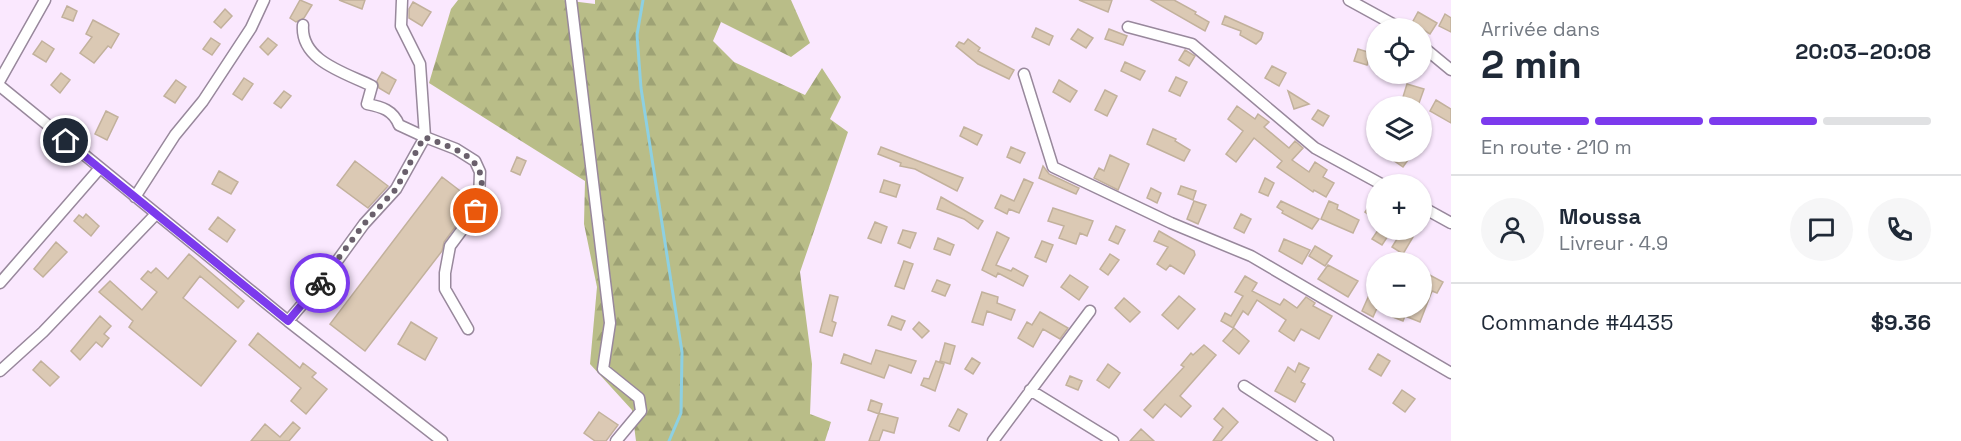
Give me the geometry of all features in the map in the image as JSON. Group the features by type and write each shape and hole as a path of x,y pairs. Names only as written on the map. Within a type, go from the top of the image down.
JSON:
{"street":[{"path":"0,80 45,0"},
{"path":"135,197 175,135 203,101 251,28 264,0"},
{"path":"288,321 324,279 364,224 396,189 424,137 420,64 400,26 402,0"},
{"path":"571,0 610,323 603,369 639,398 641,411 616,441"},
{"path":"1349,0 1382,18"},
{"path":"303,25 302,38 308,49 327,65 372,86 367,104 383,107 395,115 399,125 456,149 475,160 480,172 479,201 476,211 450,246 445,273 445,289 468,329"},
{"path":"1128,27 1192,44 1315,148 1366,176"},
{"path":"1432,54 1451,70"},
{"path":"1024,74 1053,167 1171,223 1251,256 1451,373"},
{"path":"0,86 288,321 442,441"},
{"path":"0,283 100,168"},
{"path":"1432,213 1451,223"},
{"path":"0,371 42,332 156,214"},
{"path":"993,441 1090,311"},
{"path":"1244,386 1328,441"},
{"path":"1030,390 1113,441"}],"green space":[{"path":"458,0 563,0 595,4 595,0 791,0 810,43 791,57 721,22 713,41 734,62 805,95 822,68 841,97 830,119 848,132 800,272 812,364 810,414 831,422 825,441 636,441 632,410 590,364 597,287 584,224 585,181 429,83 451,9"}],"building":[{"path":"300,0 312,5 304,18 296,22 290,18"},
{"path":"339,0 365,0 362,9"},
{"path":"1079,0 1112,0 1108,12"},
{"path":"1151,0 1174,0 1196,12 1195,14 1209,22 1205,31"},
{"path":"413,2 431,12 422,26 409,18 409,9"},
{"path":"67,6 77,11 73,21 62,17"},
{"path":"225,9 232,16 221,28 214,22"},
{"path":"1418,12 1428,18 1415,18"},
{"path":"1445,14 1451,18 1451,32 1439,26"},
{"path":"1225,16 1263,33 1261,39 1256,44 1240,35 1241,31 1222,24"},
{"path":"93,20 119,34 111,48 108,46 94,63 80,53 92,37 86,34"},
{"path":"1432,20 1437,23 1432,31"},
{"path":"1036,28 1053,36 1049,45 1032,37"},
{"path":"1078,29 1093,38 1086,48 1071,39"},
{"path":"1109,29 1127,36 1123,45 1105,39"},
{"path":"211,38 220,44 212,55 203,49"},
{"path":"268,38 277,45 268,55 260,47"},
{"path":"968,39 980,48 978,51 1014,70 1009,79 978,64 956,46 959,42 964,44"},
{"path":"42,41 54,49 46,62 33,54"},
{"path":"1358,49 1366,51 1366,65 1354,61"},
{"path":"1185,50 1195,56 1189,66 1179,60"},
{"path":"1125,62 1145,71 1140,80 1121,71"},
{"path":"1272,66 1286,73 1279,86 1265,78"},
{"path":"382,72 396,80 389,94 379,88 377,81"},
{"path":"61,73 70,80 60,93 51,85"},
{"path":"1176,77 1187,82 1180,96 1169,91"},
{"path":"244,78 253,84 242,100 233,94"},
{"path":"176,80 186,87 175,103 164,96"},
{"path":"1059,80 1077,91 1070,102 1053,92"},
{"path":"1407,84 1424,89 1422,96 1403,96"},
{"path":"1105,90 1117,96 1107,116 1095,110"},
{"path":"284,91 291,96 281,108 274,103"},
{"path":"1288,91 1309,104 1294,109"},
{"path":"1436,100 1451,109 1451,123 1432,112"},
{"path":"1237,106 1255,119 1258,114 1269,122 1264,127 1289,148 1295,141 1303,148 1292,160 1309,172 1315,162 1327,170 1323,177 1334,183 1326,197 1314,190 1313,192 1277,167 1282,161 1254,138 1236,162 1226,154 1243,131 1228,119"},
{"path":"1318,110 1329,116 1323,126 1312,119"},
{"path":"106,111 118,117 107,140 95,134"},
{"path":"964,127 982,135 977,145 960,136"},
{"path":"1153,129 1176,139 1175,141 1190,150 1184,161 1147,144"},
{"path":"881,147 963,178 957,191 915,169 900,166 901,163 878,154"},
{"path":"1011,147 1025,153 1020,163 1007,157"},
{"path":"1110,155 1129,164 1118,190 1094,178 1099,168 1104,171"},
{"path":"517,157 526,161 520,175 511,171"},
{"path":"355,161 388,186 368,208 337,185"},
{"path":"1396,162 1406,162 1403,167"},
{"path":"1043,166 1049,174 1079,188 1076,194 1039,178"},
{"path":"219,171 238,182 231,194 212,184"},
{"path":"442,177 472,200 469,208 444,242 442,251 365,351 330,324"},
{"path":"1265,178 1274,183 1268,196 1259,192"},
{"path":"1024,179 1033,183 1019,213 1009,209 1007,214 995,208 1001,195 1014,201"},
{"path":"884,180 900,185 896,197 880,192"},
{"path":"1181,186 1196,191 1193,200 1178,194"},
{"path":"1151,188 1161,193 1157,203 1147,198"},
{"path":"941,197 983,221 978,229 964,219 937,209"},
{"path":"1194,201 1206,205 1198,224 1187,219"},
{"path":"1281,201 1319,219 1312,229 1282,213 1283,211 1277,207"},
{"path":"1329,201 1338,205 1337,209 1359,220 1353,233 1321,219"},
{"path":"1053,208 1093,221 1087,236 1080,233 1076,244 1059,238 1064,226 1048,221"},
{"path":"86,214 99,226 91,236 74,221 79,215 83,218"},
{"path":"1241,214 1251,219 1244,233 1234,228"},
{"path":"218,217 235,230 227,242 209,229"},
{"path":"875,222 887,227 881,243 868,238"},
{"path":"1116,226 1125,230 1118,244 1109,240"},
{"path":"903,230 916,233 910,248 898,243"},
{"path":"1159,231 1194,251 1195,255 1184,274 1170,265 1166,270 1157,264 1168,247 1154,241"},
{"path":"997,232 1009,238 996,265 1011,271 1013,268 1028,276 1023,286 998,273 996,277 982,270"},
{"path":"938,238 954,245 950,255 934,249"},
{"path":"1284,239 1310,250 1302,264 1279,251"},
{"path":"1374,240 1385,240 1382,245"},
{"path":"1396,240 1411,240 1404,252 1392,247"},
{"path":"1042,241 1053,245 1046,262 1035,257"},
{"path":"56,242 67,252 43,277 34,269"},
{"path":"1315,246 1332,256 1325,266 1309,256"},
{"path":"189,254 244,301 238,308 200,276 183,298 236,341 201,386 129,327 133,321 99,292 110,281 142,310 157,292 141,279 148,271 151,273 156,268 168,279"},
{"path":"1110,254 1119,260 1108,275 1100,269"},
{"path":"904,261 913,264 904,289 895,286"},
{"path":"1328,265 1358,281 1348,297 1318,279"},
{"path":"1070,275 1088,287 1079,300 1061,287"},
{"path":"1245,276 1257,283 1252,291 1280,305 1284,299 1297,308 1306,297 1315,303 1313,306 1332,316 1319,339 1301,329 1294,341 1279,331 1286,320 1257,300 1248,315 1243,311 1233,328 1221,321 1225,313 1231,316 1243,296 1235,292"},
{"path":"1432,276 1443,282 1437,293 1432,291"},
{"path":"937,280 950,285 945,296 932,291"},
{"path":"982,292 998,297 997,303 1015,310 1011,320 987,311 983,325 972,322"},
{"path":"830,295 838,297 832,321 836,323 832,336 820,332"},
{"path":"1179,296 1195,309 1178,329 1162,315"},
{"path":"1124,298 1140,312 1130,322 1115,308"},
{"path":"1040,312 1068,328 1060,339 1043,329 1033,347 1018,338 1027,322 1032,325"},
{"path":"100,316 111,326 104,334 109,338 102,347 96,342 80,360 71,351"},
{"path":"892,316 905,321 901,330 888,325"},
{"path":"1410,318 1422,318 1420,322"},
{"path":"411,322 437,338 425,360 398,344"},
{"path":"919,322 929,331 922,338 913,329"},
{"path":"1234,328 1249,341 1239,354 1223,341"},
{"path":"258,333 300,368 303,363 316,373 312,377 327,389 306,414 291,401 301,388 249,345"},
{"path":"945,343 955,346 950,364 940,361"},
{"path":"1204,345 1216,355 1180,396 1191,406 1181,417 1165,404 1153,418 1144,410 1184,367 1181,365 1191,353 1193,355"},
{"path":"876,350 916,361 911,373 889,365 884,378 841,363 844,354 871,364"},
{"path":"1378,354 1390,361 1381,376 1369,369"},
{"path":"972,358 980,363 973,374 965,369"},
{"path":"41,361 59,377 50,386 33,370"},
{"path":"936,361 944,364 935,391 921,385 924,378 929,379"},
{"path":"1299,363 1309,368 1301,382 1305,384 1295,402 1275,391 1288,367 1295,372"},
{"path":"1108,364 1120,373 1109,388 1097,380"},
{"path":"1070,376 1082,381 1078,390 1066,385"},
{"path":"1402,390 1415,399 1405,412 1393,403"},
{"path":"871,400 882,404 879,414 868,410"},
{"path":"1223,408 1238,422 1221,441 1213,441 1223,427 1214,419"},
{"path":"958,409 967,414 959,431 949,426"},
{"path":"599,412 618,425 606,441 595,441 584,433"},
{"path":"879,413 898,418 894,433 883,430 879,441 869,441"},
{"path":"293,422 300,428 289,441 251,441 265,424 280,437"},
{"path":"1141,429 1154,441 1130,441"}],"waterway":[{"path":"643,0 637,35 641,88 682,352 681,413 669,441"}],"way so far":[{"path":"320,283 364,224 396,189 424,137 456,149 475,160 480,172 479,201 476,211"}],"route":[{"path":"66,141 288,321 320,283"}]}
